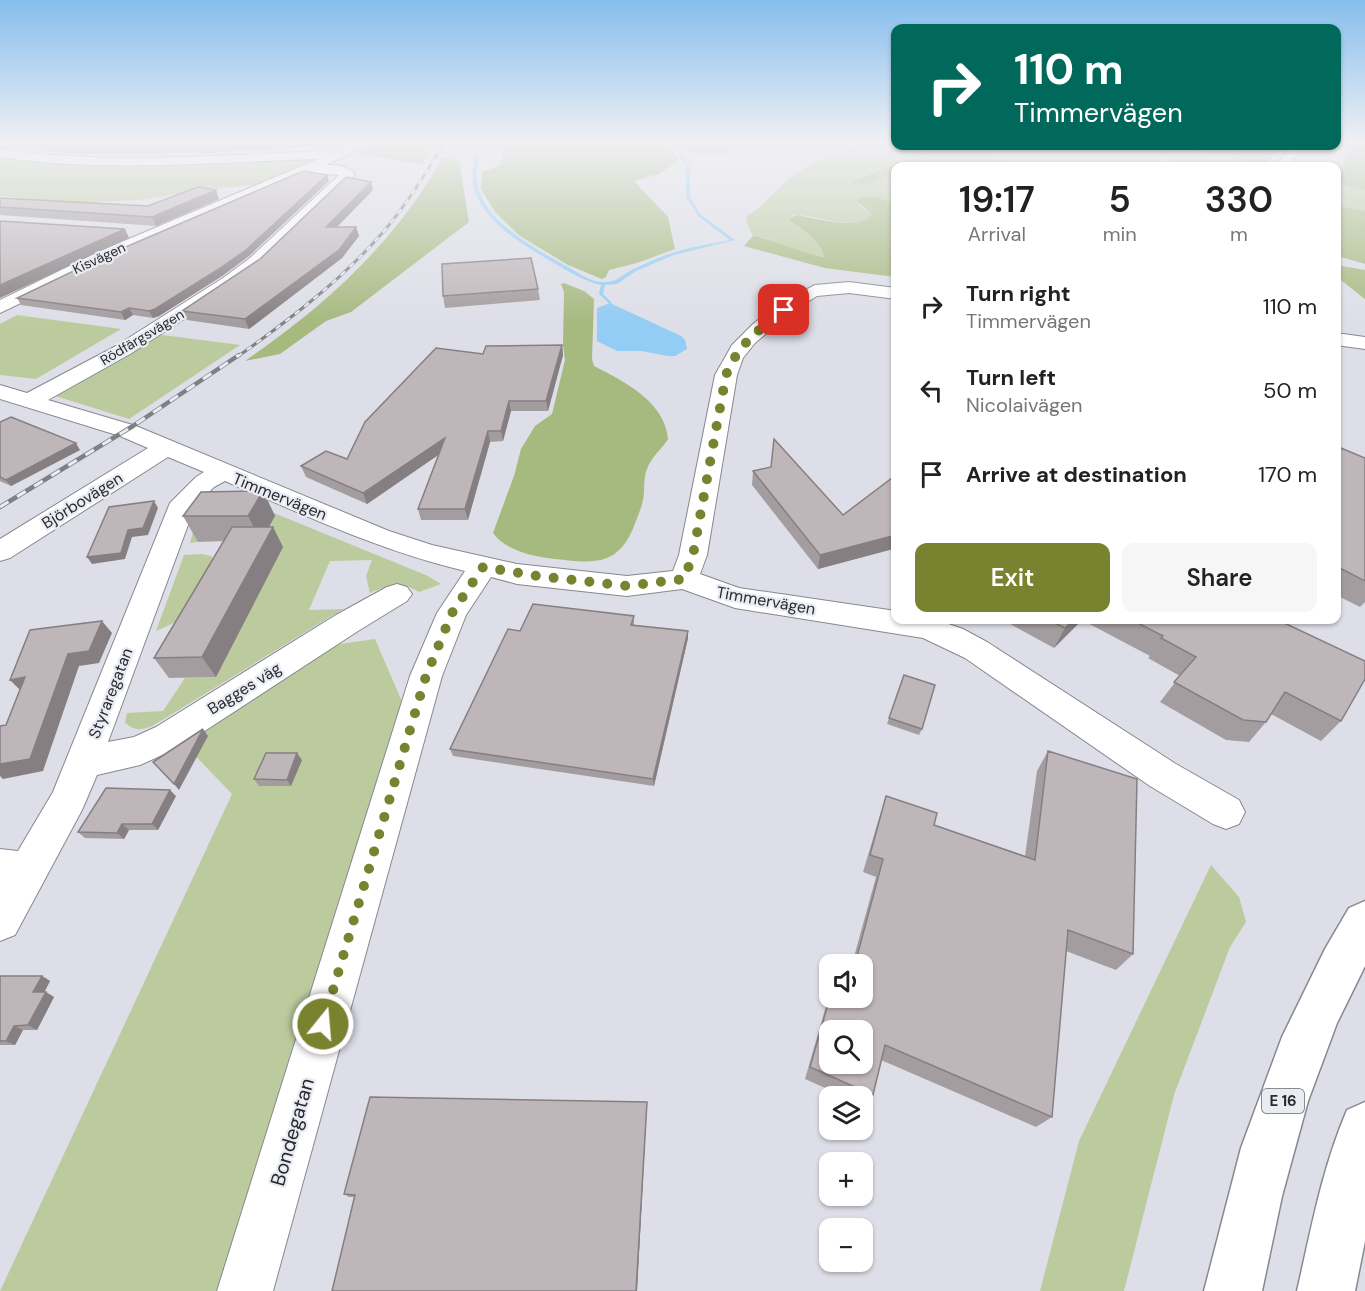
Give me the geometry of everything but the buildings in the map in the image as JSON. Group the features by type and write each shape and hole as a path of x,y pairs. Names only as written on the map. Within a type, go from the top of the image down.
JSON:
{"highway":[{"name":"E 16","path":"1233,1291 1244,1234 1279,1110 1318,1012 1365,923"},
{"path":"1326,1291 1353,1166 1365,1128"}],"street":[{"name":"Kisvägen","path":"0,307 94,260 226,203"},
{"name":"Rödfärgsvägen","path":"31,400 123,350 229,282 262,256 317,203"},
{"path":"126,230 157,232"},
{"path":"684,579 693,555 726,375 734,356 754,333 800,299 816,291 839,287 891,293"},
{"path":"1341,340 1365,343"},
{"name":"Timmervägen","path":"0,392 128,431 379,537 426,553 483,567 537,576 627,586 684,579 735,598 891,621"},
{"name":"Björbovägen","path":"0,552 165,448"},
{"name":"Styraregatan","path":"0,921 14,870 69,799 183,503 205,482 222,472"},
{"name":"Bondegatan","path":"245,1291 426,676 452,613 483,567"},
{"name":"Bagges väg","path":"83,762 140,750 168,737 397,594"},
{"name":"Timmervägen","path":"907,624 928,628 952,637 1002,666 1163,775 1226,812"}],"green space":[{"path":"413,203 466,203 469,222 351,312 326,321 280,354 245,361 275,340 330,295 356,271"},
{"path":"490,203 655,203 668,217 675,249 637,263 609,270 606,277 602,279 568,265 520,236 495,212"},
{"path":"764,203 860,203 872,214 866,220 858,223 792,215 790,220 811,235 824,257 796,251 765,238 753,236 746,221 747,216"},
{"path":"860,203 891,203 891,276 825,268 744,246 753,236 824,257 820,246 805,231 789,220 790,218 797,215 849,223 867,219 872,214"},
{"path":"1341,203 1365,203 1365,211 1341,206"},
{"path":"1341,206 1365,211 1365,264 1341,257"},
{"path":"1341,266 1365,270 1365,299 1341,280"},
{"path":"564,283 584,291 594,299 592,359 594,366 641,394 659,414 668,439 647,469 644,496 628,539 612,556 592,561 530,555 513,549 493,533 514,476 521,449 535,426 552,414 565,360 564,292 561,284"},
{"path":"17,315 121,329 36,379 0,375 0,324"},
{"path":"155,334 240,345 129,419 49,394"},
{"path":"225,493 428,576 441,584 419,592 407,586 395,585 370,593 366,576 372,560 330,561 309,610 343,609 154,725 135,729 125,722 127,713 163,711 185,678 216,677 282,547 214,517 198,542 190,543 202,501"},
{"path":"184,555 211,556 214,560 176,622 156,631"},
{"path":"375,639 406,711 224,1291 0,1291 232,794 184,744 333,645"},
{"path":"1211,865 1239,897 1246,922 1230,947 1174,1095 1124,1291 1040,1291 1079,1141"}],"water":[{"path":"610,303 681,336 685,340 687,349 675,356 668,356 641,351 617,351 597,341 597,308"}],"waterway":[{"path":"482,203 507,230 524,242 590,281 603,284"},
{"path":"603,284 615,283 634,270 673,254 733,240 700,216 692,203"},
{"path":"603,284 601,294 610,303"}],"railway":[{"path":"237,357 276,329 351,266 384,231 406,203"},
{"path":"0,507 133,426 239,355"}],"route":[{"path":"323,1024 426,676 452,613 483,567 517,574 627,586 684,579 693,555 726,375 734,356 754,333 784,310"}]}
